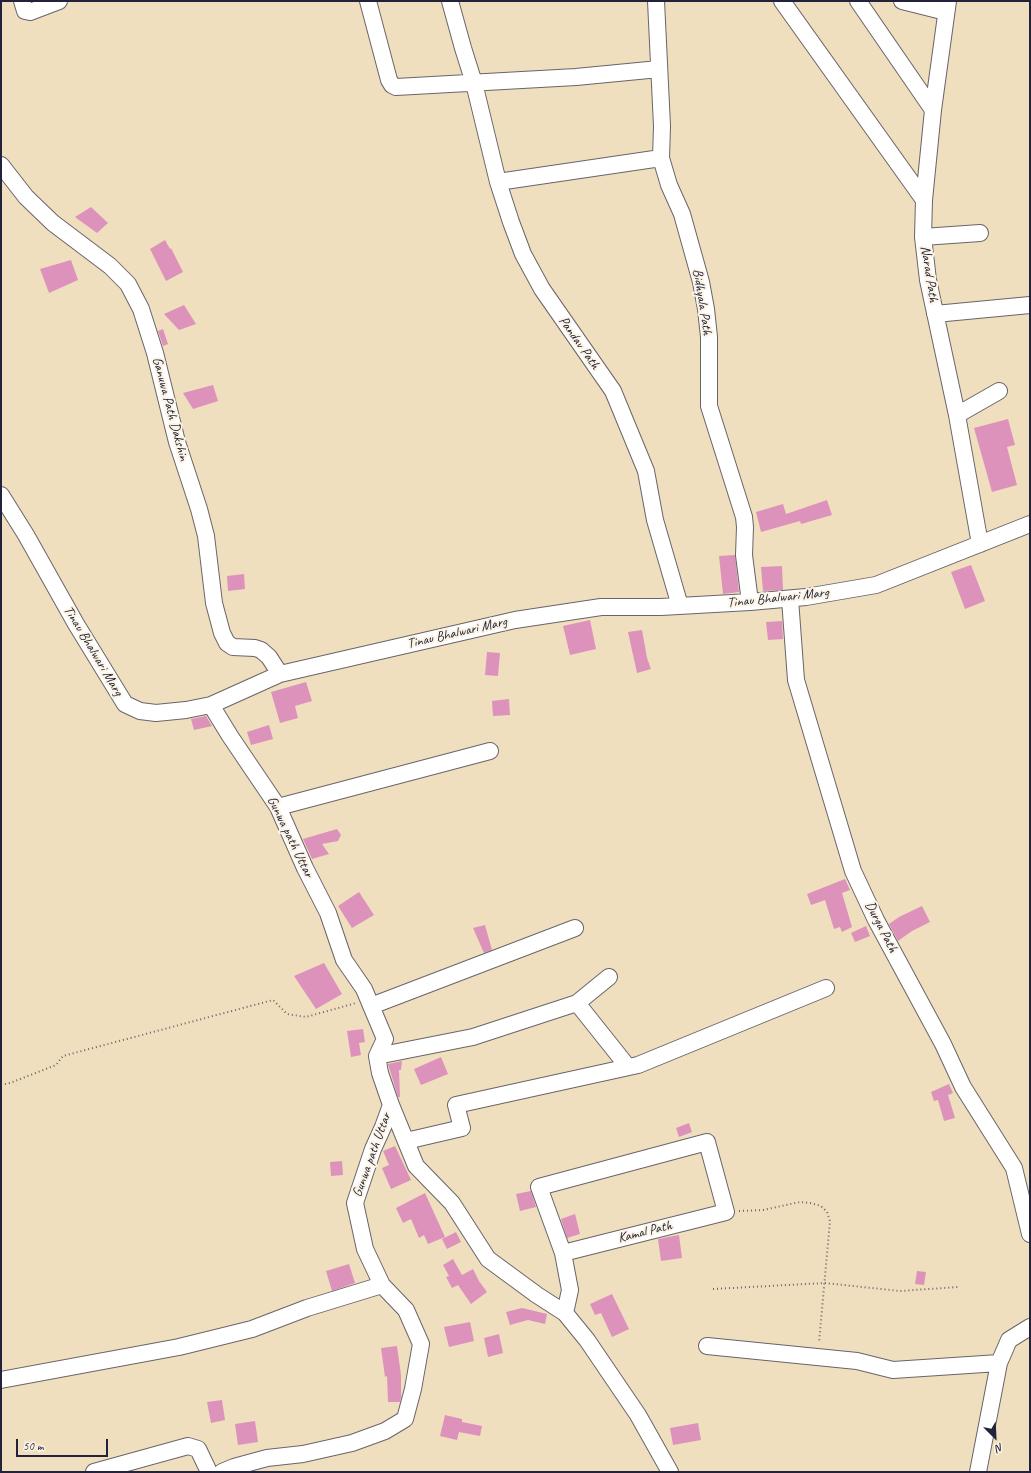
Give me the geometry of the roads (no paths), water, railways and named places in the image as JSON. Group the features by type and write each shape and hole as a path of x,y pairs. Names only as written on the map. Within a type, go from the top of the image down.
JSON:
{"street":[{"path":"22,1 25,10 30,12 59,1"},
{"path":"368,1 389,80 392,85 401,87 576,77 659,68"},
{"name":"Pandav Path","path":"450,1 474,83 498,182 523,254 542,289 613,391 646,471 655,520 680,606"},
{"name":"Bidhyala Path","path":"656,1 662,126 661,158 669,185 682,214 701,282 706,309 708,337 709,406 744,518 744,556 750,602"},
{"path":"782,1 924,200"},
{"path":"858,1 933,110"},
{"path":"902,1 947,7"},
{"name":"Narad Path","path":"947,7 933,110 924,200 923,237 928,280 957,415 980,544"},
{"path":"498,182 661,158"},
{"name":"Ganuwa Path Dakshin","path":"1,165 26,197 53,223 110,266 128,284 142,309 155,353 177,442 199,509 206,536 214,603 222,633 227,642 233,647 255,648 262,650 270,657 280,674"},
{"path":"923,237 980,233"},
{"path":"935,314 1030,305"},
{"path":"957,415 998,391"},
{"name":"Tinau Bhalwari Marg","path":"1,495 26,535 76,624 125,704 140,711 156,713 186,710 211,705 280,674 515,620 600,607 680,606 790,599 876,585 1030,524"},
{"name":"Durga Path","path":"790,599 796,680 853,871 876,920 942,1044 963,1087 1014,1168 1030,1234"},
{"name":"Gunwa path Uttar","path":"211,705 278,807 304,868 328,913 344,960 364,989 385,1039 377,1056 391,1105 373,1149 355,1203 365,1249 382,1285 406,1310 421,1344 414,1389 405,1419 385,1431 352,1443 303,1454 267,1458 234,1467 222,1472"},
{"path":"278,807 490,751"},
{"path":"370,1002 575,928"},
{"path":"377,1056 473,1037 578,1003 609,977"},
{"path":"406,1141 462,1128 456,1105 638,1065 826,988"},
{"path":"578,1003 628,1067"},
{"path":"391,1105 416,1166 452,1203 488,1259 536,1295 564,1313 587,1340 638,1415 670,1472"},
{"name":"Kamal Path","path":"707,1142 726,1212 563,1253 539,1187 707,1142"},
{"path":"563,1253 570,1290 564,1313"},
{"path":"1,1380 179,1347 252,1329 307,1308 382,1285"},
{"path":"978,1472 999,1363 1009,1340 1030,1327"},
{"path":"707,1346 857,1361 893,1370 999,1363"},
{"path":"94,1472 188,1446 198,1449 209,1472"}]}
